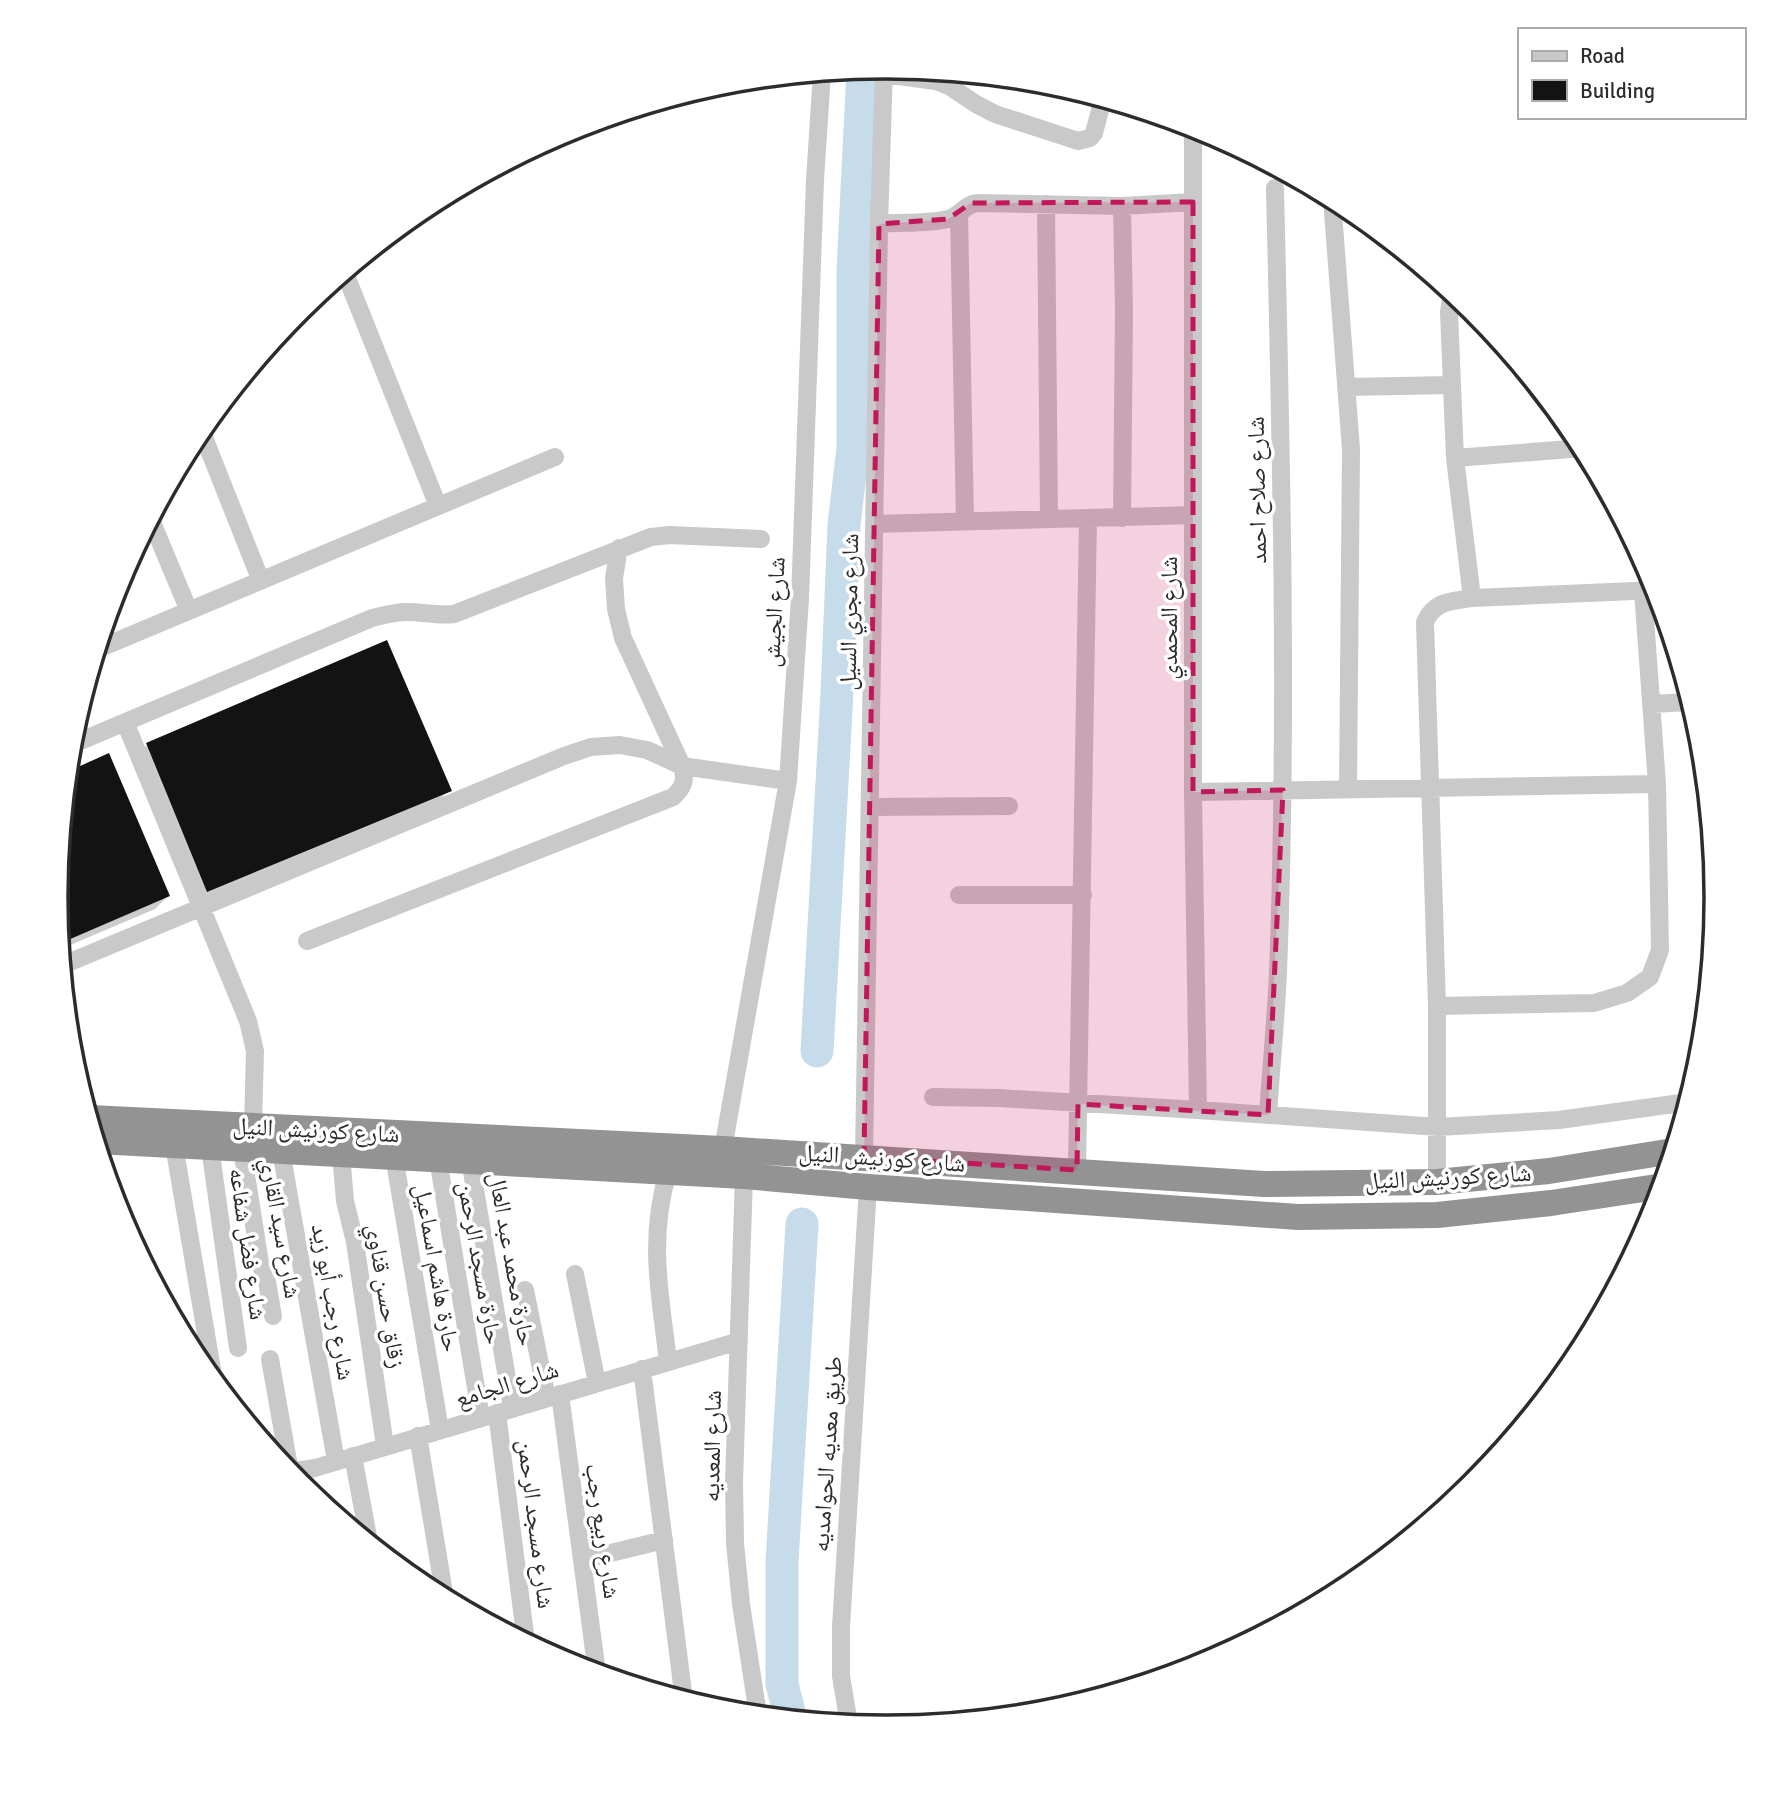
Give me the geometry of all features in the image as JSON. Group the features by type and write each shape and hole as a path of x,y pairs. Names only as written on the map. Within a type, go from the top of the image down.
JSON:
{"highway":[{"name":"شارع كورنيش النيل","path":"105,1137 723,1149 1264,1184 1437,1182 1549,1171 1663,1153"},
{"name":"شارع كورنيش النيل","path":"105,1138 210,1147 247,1138 281,1151 744,1176 1298,1217 1437,1215 1651,1188"}],"street":[{"name":"شارع مجري السيل","path":"864,1157 884,79"},
{"path":"935,81 949,86 995,114 1078,141 1090,138 1094,133 1103,109"},
{"name":"شارع الجيش","path":"723,1149 788,781 800,598 821,82"},
{"name":"شارع المحمدي","path":"1193,139 1193,792 1198,1110"},
{"name":"شارع صلاح احمد","path":"1268,1115 1278,974 1283,790 1283,539 1275,188"},
{"path":"879,223 948,219 959,214 971,203 1122,206 1193,202"},
{"path":"1046,204 1049,519"},
{"path":"1122,206 1122,518"},
{"path":"1333,212 1351,449 1348,789"},
{"path":"959,214 965,521"},
{"path":"348,281 439,506"},
{"path":"1450,305 1455,458 1472,598"},
{"path":"1346,387 1452,385"},
{"path":"206,443 261,581"},
{"path":"1455,458 1571,449"},
{"path":"109,645 555,457"},
{"path":"875,524 1193,515"},
{"path":"1077,1170 1087,518"},
{"path":"156,531 189,611"},
{"path":"84,740 372,618 409,612 440,616 454,614 652,537 669,535 761,539"},
{"path":"307,941 673,797 682,789 685,777 682,766 623,638 616,609 614,578 619,548"},
{"path":"1437,1182 1437,1006 1425,622 1430,610 1443,603 1472,598 1644,590"},
{"path":"1437,1006 1594,1003 1627,993 1650,977 1660,950 1650,605"},
{"path":"1651,704 1681,703"},
{"name":"شارع سيد القاري","path":"125,722 252,1036 255,1066 247,1138 260,1263 267,1282 273,1316"},
{"path":"71,962 591,747 620,745 648,750 682,766 788,781"},
{"path":"1193,792 1657,784"},
{"path":"870,807 1009,806"},
{"path":"959,895 1083,895"},
{"path":"933,1097 998,1098 1438,1127 1559,1120 1678,1103"},
{"path":"174,1145 210,1358"},
{"name":"شارع فضل شفاعه","path":"210,1147 238,1348"},
{"name":"شارع رجب أبو زيد","path":"281,1151 345,1459 365,1528"},
{"name":"زقاق حسن قناوي","path":"341,1154 345,1201 355,1242 385,1446"},
{"name":"حارة هاشم اسماعيل","path":"394,1156 440,1430"},
{"name":"حارة مسجد الرحمن","path":"438,1158 497,1413"},
{"name":"حارة محمد عبد العال","path":"470,1160 497,1413"},
{"path":"668,1172 657,1219 656,1244 668,1361"},
{"name":"شارع المعديه","path":"744,1176 734,1482 735,1543 756,1705"},
{"name":"طريق معديه الحوامديه","path":"847,1715 841,1676 841,1627 868,1187"},
{"path":"575,1274 597,1383"},
{"name":"شارع ربيع رجب","path":"525,1290 553,1396 582,1560 595,1662"},
{"name":"شارع الجامع","path":"302,1470 739,1341"},
{"path":"270,1359 286,1453"},
{"path":"642,1369 683,1690"},
{"name":"شارع مسجد الرحمن","path":"497,1413 525,1631"},
{"path":"418,1436 443,1585"},
{"path":"582,1560 664,1541"}],"highlighted area":[{"path":"1193,202 1193,792 1283,790 1268,1115 1078,1104 1077,1170 864,1157 879,224 948,219 971,203"}],"building":[{"path":"387,640 452,791 207,892 146,743"},
{"path":"109,753 170,896 70,939 70,844 79,766"}],"waterway":[{"path":"817,1051 844,525 853,448 853,270 862,80"},
{"path":"789,1710 782,1684 782,1562 802,1224"}]}
